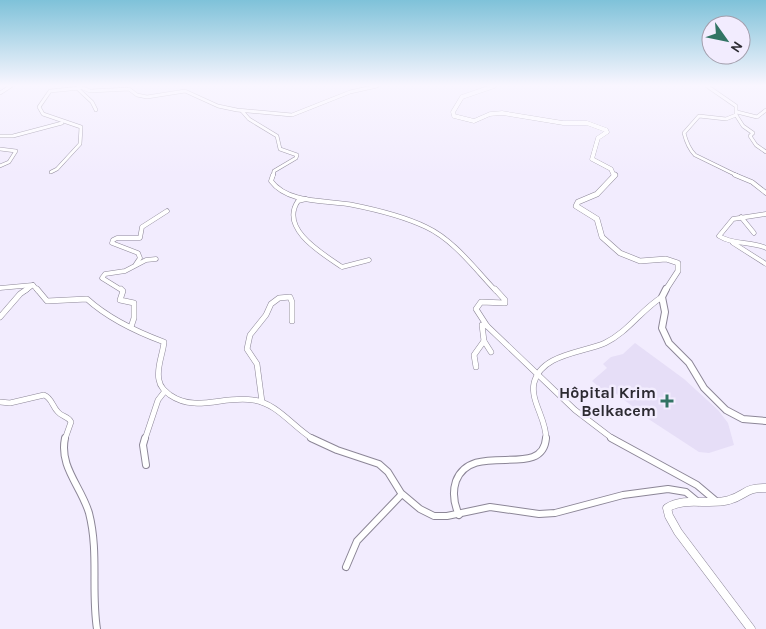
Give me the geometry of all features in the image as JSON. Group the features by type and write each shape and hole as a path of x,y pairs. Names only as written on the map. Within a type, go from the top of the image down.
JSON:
{"main road":[{"path":"454,115 474,121 489,115"},
{"path":"517,115 563,123 587,123 606,130 607,132 598,138 592,159 611,169 615,175 597,194 578,202 576,206 597,219 602,237 620,253 640,261 666,259 678,263 678,271 673,276 662,297 665,312 662,328 665,335 674,349 689,363 704,388 734,415 752,422 766,420"},
{"path":"750,629 669,516 667,508 670,505 730,500 750,487 766,488"}],"street":[{"path":"47,115 81,127 80,144 57,169 51,172"},
{"path":"246,115 252,122 277,136 280,149 297,155 296,158 274,171 271,181 274,185 285,192 308,199 352,204 404,218 428,228 458,250 505,300 505,303 502,304 487,301 481,302 477,306 477,314 536,374 575,410 618,443 697,485 716,501"},
{"path":"734,115 726,119 699,116 685,130 690,150 696,156 752,182 766,193"},
{"path":"738,115 743,126 753,133 750,136 756,145 766,152"},
{"path":"745,115 754,117 757,115"},
{"path":"0,136 13,136 64,122"},
{"path":"0,149 16,151 9,162 0,166"},
{"path":"308,199 298,201 294,206 296,227 307,242 342,267 369,260"},
{"path":"135,265 140,258 138,253 112,243 113,240 117,238 139,239 142,227 167,211"},
{"path":"766,214 733,219 719,233 720,238 733,243 766,264"},
{"path":"741,217 754,233"},
{"path":"733,243 753,243 766,248"},
{"path":"131,328 134,318 134,303 120,300 123,291 102,278 105,274 125,271 146,260 156,259"},
{"path":"33,285 46,301 87,299 99,310 131,328 164,342 158,368 160,381 164,391 176,399 189,404 199,405 246,400 265,403 305,435 339,451 383,467 401,494 434,516 459,515 482,508 502,507 539,514 558,513 571,508 649,489 682,491 695,496 698,502"},
{"path":"0,288 33,285"},
{"path":"0,317 20,294 33,285"},
{"path":"262,402 257,364 247,349 250,335 266,315 271,304 279,298 290,297 292,302 292,321"},
{"path":"459,515 452,500 459,475 466,467 476,461 515,462 529,459 539,452 545,444 545,425 533,389 533,382 541,367 548,362 602,344 620,334 640,318 655,301 662,297"},
{"path":"487,326 482,325 484,341 491,352"},
{"path":"476,367 474,355 484,341"},
{"path":"146,464 142,445 158,400 164,391"},
{"path":"0,402 10,403 44,395 49,397 56,411 70,418 71,422 64,439 64,453 69,472 79,485 92,524 95,549 94,611 97,629"},
{"path":"346,567 357,541 401,494"}],"shaded area":[{"name":"Hôpital Krim Belkacem","path":"635,343 684,379 718,410 728,423 734,445 709,453 699,452 650,420 609,388 605,392 592,381 607,368 603,364 611,357 623,354"}],"place":[{"name":"Hôpital Krim Belkacem","path":"667,401"}]}
